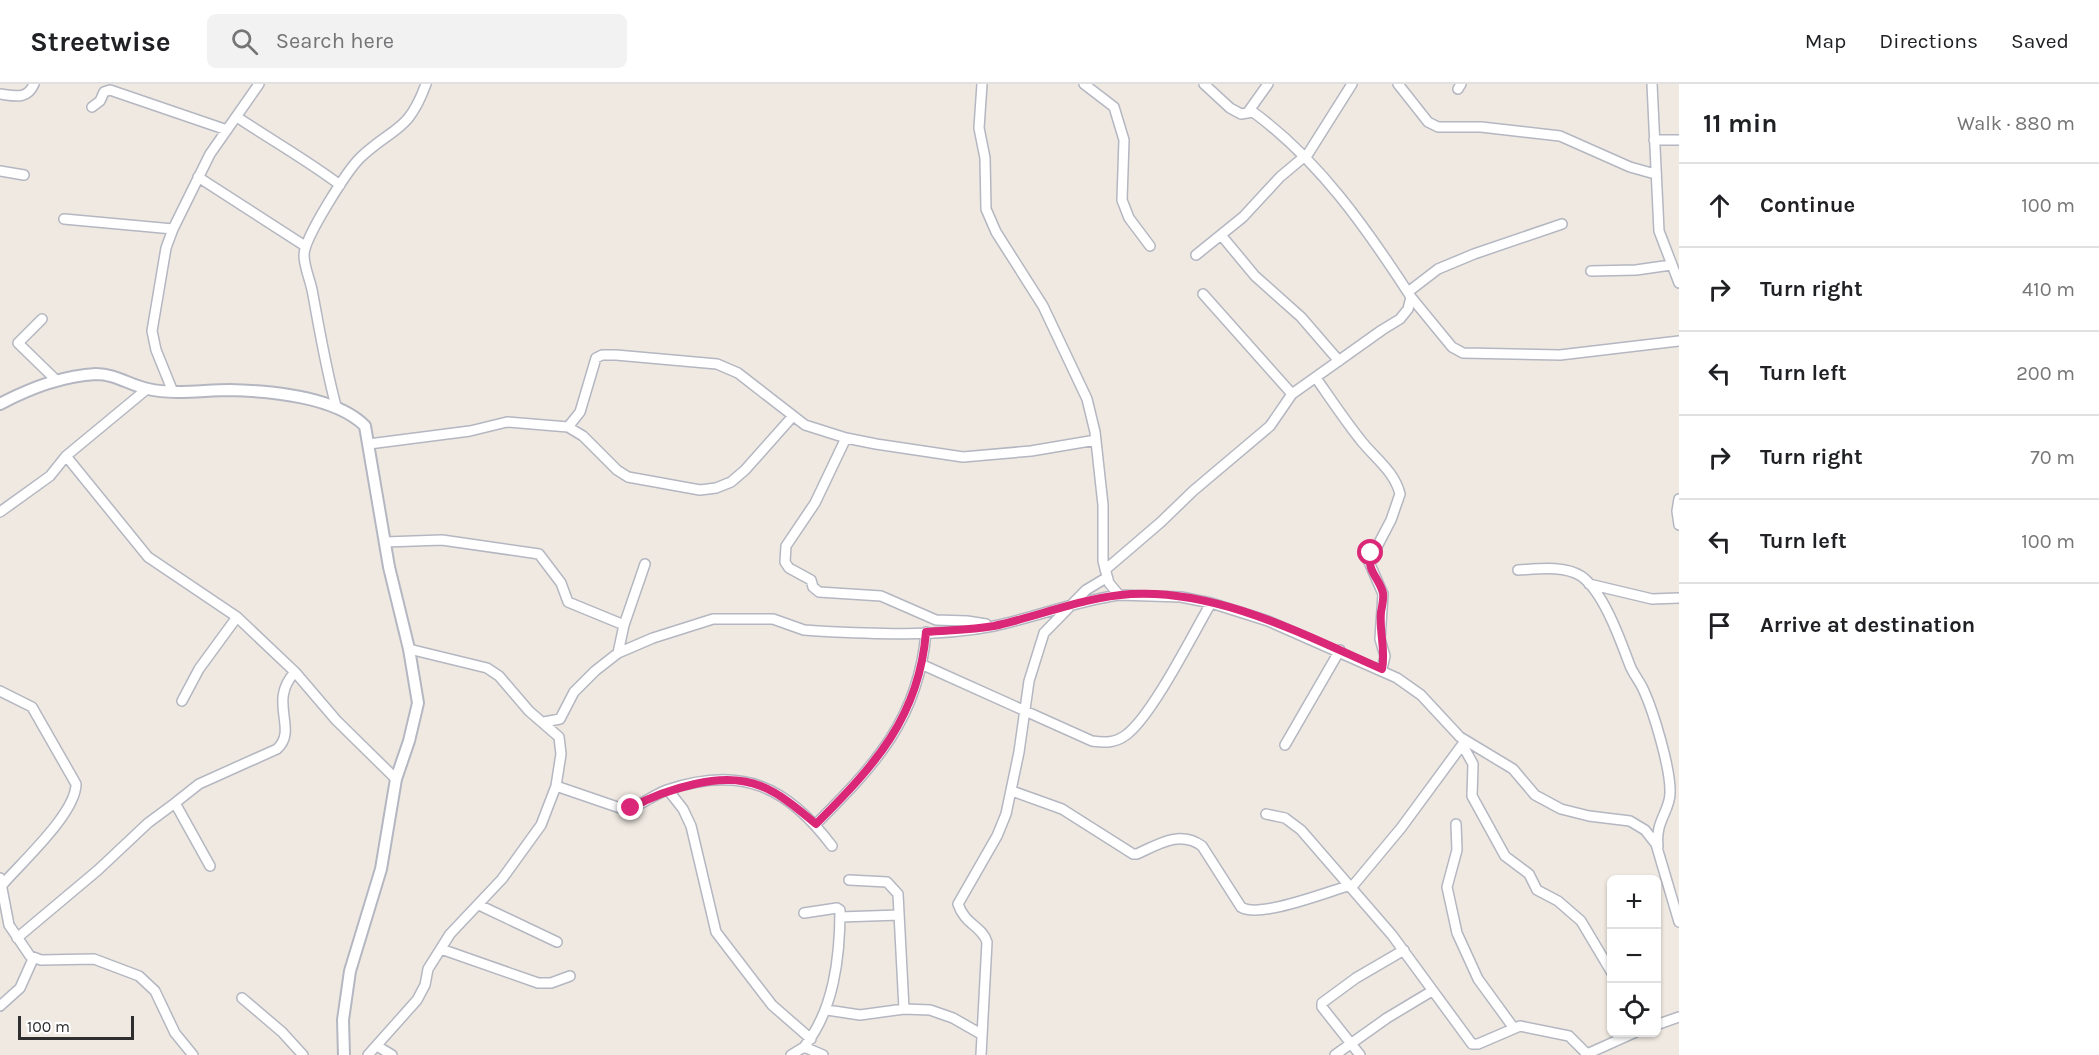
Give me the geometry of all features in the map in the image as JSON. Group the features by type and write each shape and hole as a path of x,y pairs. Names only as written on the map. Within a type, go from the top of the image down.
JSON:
{"street":[{"path":"0,94 21,97 27,95 34,84"},
{"path":"173,392 156,350 152,331 166,248 172,229 198,177 226,130 259,84"},
{"path":"336,406 322,351 313,292 305,262 305,246 340,185 359,158 409,120 426,84"},
{"path":"982,84 979,128 985,158 986,209 996,232 1043,306 1088,399 1096,440 1103,506 1101,533 1106,574 1119,595"},
{"path":"1084,84 1114,107 1124,140 1122,200 1128,218 1150,246"},
{"path":"1204,84 1230,108 1241,114 1250,111 1258,115 1305,157 1341,197 1409,294 1452,347 1463,353 1560,355 1679,341"},
{"path":"1248,112 1268,84"},
{"path":"1196,255 1243,217 1280,177 1305,157 1352,84"},
{"path":"1398,84 1428,122 1438,127 1480,127 1560,136 1630,167 1655,174"},
{"path":"1652,84 1659,231 1679,283"},
{"path":"92,107 100,101 104,92 110,90 226,130"},
{"path":"237,117 274,142 300,154 340,185"},
{"path":"1654,140 1679,140"},
{"path":"0,171 24,176"},
{"path":"198,177 305,246"},
{"path":"64,219 172,229"},
{"path":"981,1055 987,942 981,933 962,917 958,904 998,836 1012,791 1026,713 1029,681 1044,633 1052,623 1076,603 1086,590 1270,426 1292,394 1400,319 1408,309 1409,294 1438,269 1474,254 1562,224"},
{"path":"1221,235 1255,276 1301,317 1339,361"},
{"path":"1591,271 1636,270 1671,265"},
{"path":"1203,294 1292,394"},
{"path":"42,319 18,343 56,380"},
{"path":"568,427 580,412 594,362 602,355 693,361 727,367 805,425 846,438 963,457 1031,451 1096,440"},
{"path":"0,404 56,380 81,376 114,375 147,389 173,392 251,391 336,406 356,417 365,426 385,542 410,649 418,703 409,741 396,779 381,868 350,971 343,1020 344,1055"},
{"path":"1316,378 1361,441 1376,454 1390,473 1400,494 1391,520 1369,562 1383,594 1380,639 1385,656 1382,669"},
{"path":"0,513 50,476 66,456 147,389"},
{"path":"369,444 470,431 507,422 568,427 583,436 605,459 628,477 700,490 716,488 731,482 745,470 793,416"},
{"path":"846,438 815,503 786,546 785,562 789,568 811,579 813,587 819,592 881,596 936,620 967,621 993,626"},
{"path":"66,456 148,557 237,616 295,672 336,720 396,779"},
{"path":"1679,499 1677,511 1679,525"},
{"path":"385,542 442,540 539,554 561,583 568,602 624,625"},
{"path":"618,653 624,625 645,564"},
{"path":"1518,570 1564,570 1580,575 1589,584 1607,613 1632,671 1646,694 1664,756 1670,795 1658,824 1659,851 1679,922"},
{"path":"1589,584 1652,599 1679,598"},
{"path":"544,722 560,719 574,692 618,653 653,638 713,619 773,619 804,630 818,632 926,632 993,626 1076,603 1119,595 1181,597 1211,603 1268,621 1340,650 1382,669 1421,695 1464,743 1473,764 1472,799 1490,824 1505,856 1528,874 1537,890 1558,901 1578,918 1607,966"},
{"path":"923,665 1092,741 1107,743 1128,734 1152,704 1211,603"},
{"path":"182,701 204,662 237,616"},
{"path":"816,824 867,772 908,706 923,665 926,632"},
{"path":"368,1055 417,1000 425,985 428,969 459,922 479,905 524,852 541,825 556,786 561,744 559,737 529,711 499,676 487,668 410,649"},
{"path":"1285,745 1340,650"},
{"path":"17,938 98,870 148,822 198,784 277,749 283,743 286,733 282,691 295,672"},
{"path":"0,691 33,706 76,784 76,792 65,811 1,881 5,912 17,938 33,959"},
{"path":"1464,743 1513,770 1532,793 1561,809 1633,822 1649,835 1659,851"},
{"path":"1012,791 1062,809 1133,854 1167,840 1182,838 1193,840 1202,846 1245,910 1289,903 1350,887 1401,828 1464,743"},
{"path":"556,786 626,810 668,790 720,778 743,779 768,789 793,805 816,824 832,846"},
{"path":"668,790 683,809 692,826 716,932 772,1005 811,1039"},
{"path":"175,803 210,866"},
{"path":"1266,814 1285,818 1295,824 1404,950 1472,1044 1478,1044 1513,1028 1523,1026 1562,1033 1574,1039 1587,1054 1625,1037"},
{"path":"1456,824 1456,850 1448,887 1457,933 1478,979 1513,1028"},
{"path":"849,880 887,882 898,894 904,1009"},
{"path":"479,905 557,942"},
{"path":"791,1055 804,1047 811,1039 827,1010 840,917 837,908 804,913"},
{"path":"840,917 899,915"},
{"path":"441,949 538,983 551,983 570,976"},
{"path":"1360,1055 1322,1007 1322,1003 1356,978 1404,950"},
{"path":"0,1006 20,988 33,959"},
{"path":"33,959 94,959 139,976 155,991 175,1034 193,1055"},
{"path":"1335,1055 1386,1018 1432,991"},
{"path":"242,998 282,1032 303,1055"},
{"path":"827,1010 860,1015 904,1009 930,1010 953,1018 981,1034"},
{"path":"1661,1023 1679,1017"},
{"path":"377,1046 392,1055"},
{"path":"804,1047 823,1055"}],"route":[{"path":"631,808 668,790 720,778 743,779 768,789 793,805 816,824 867,772 893,734 918,682 923,665 926,632 993,626 1104,597 1131,594 1181,597 1211,603 1268,621 1382,669 1385,656 1380,639 1383,594 1371,570 1369,562 1371,553"}]}
